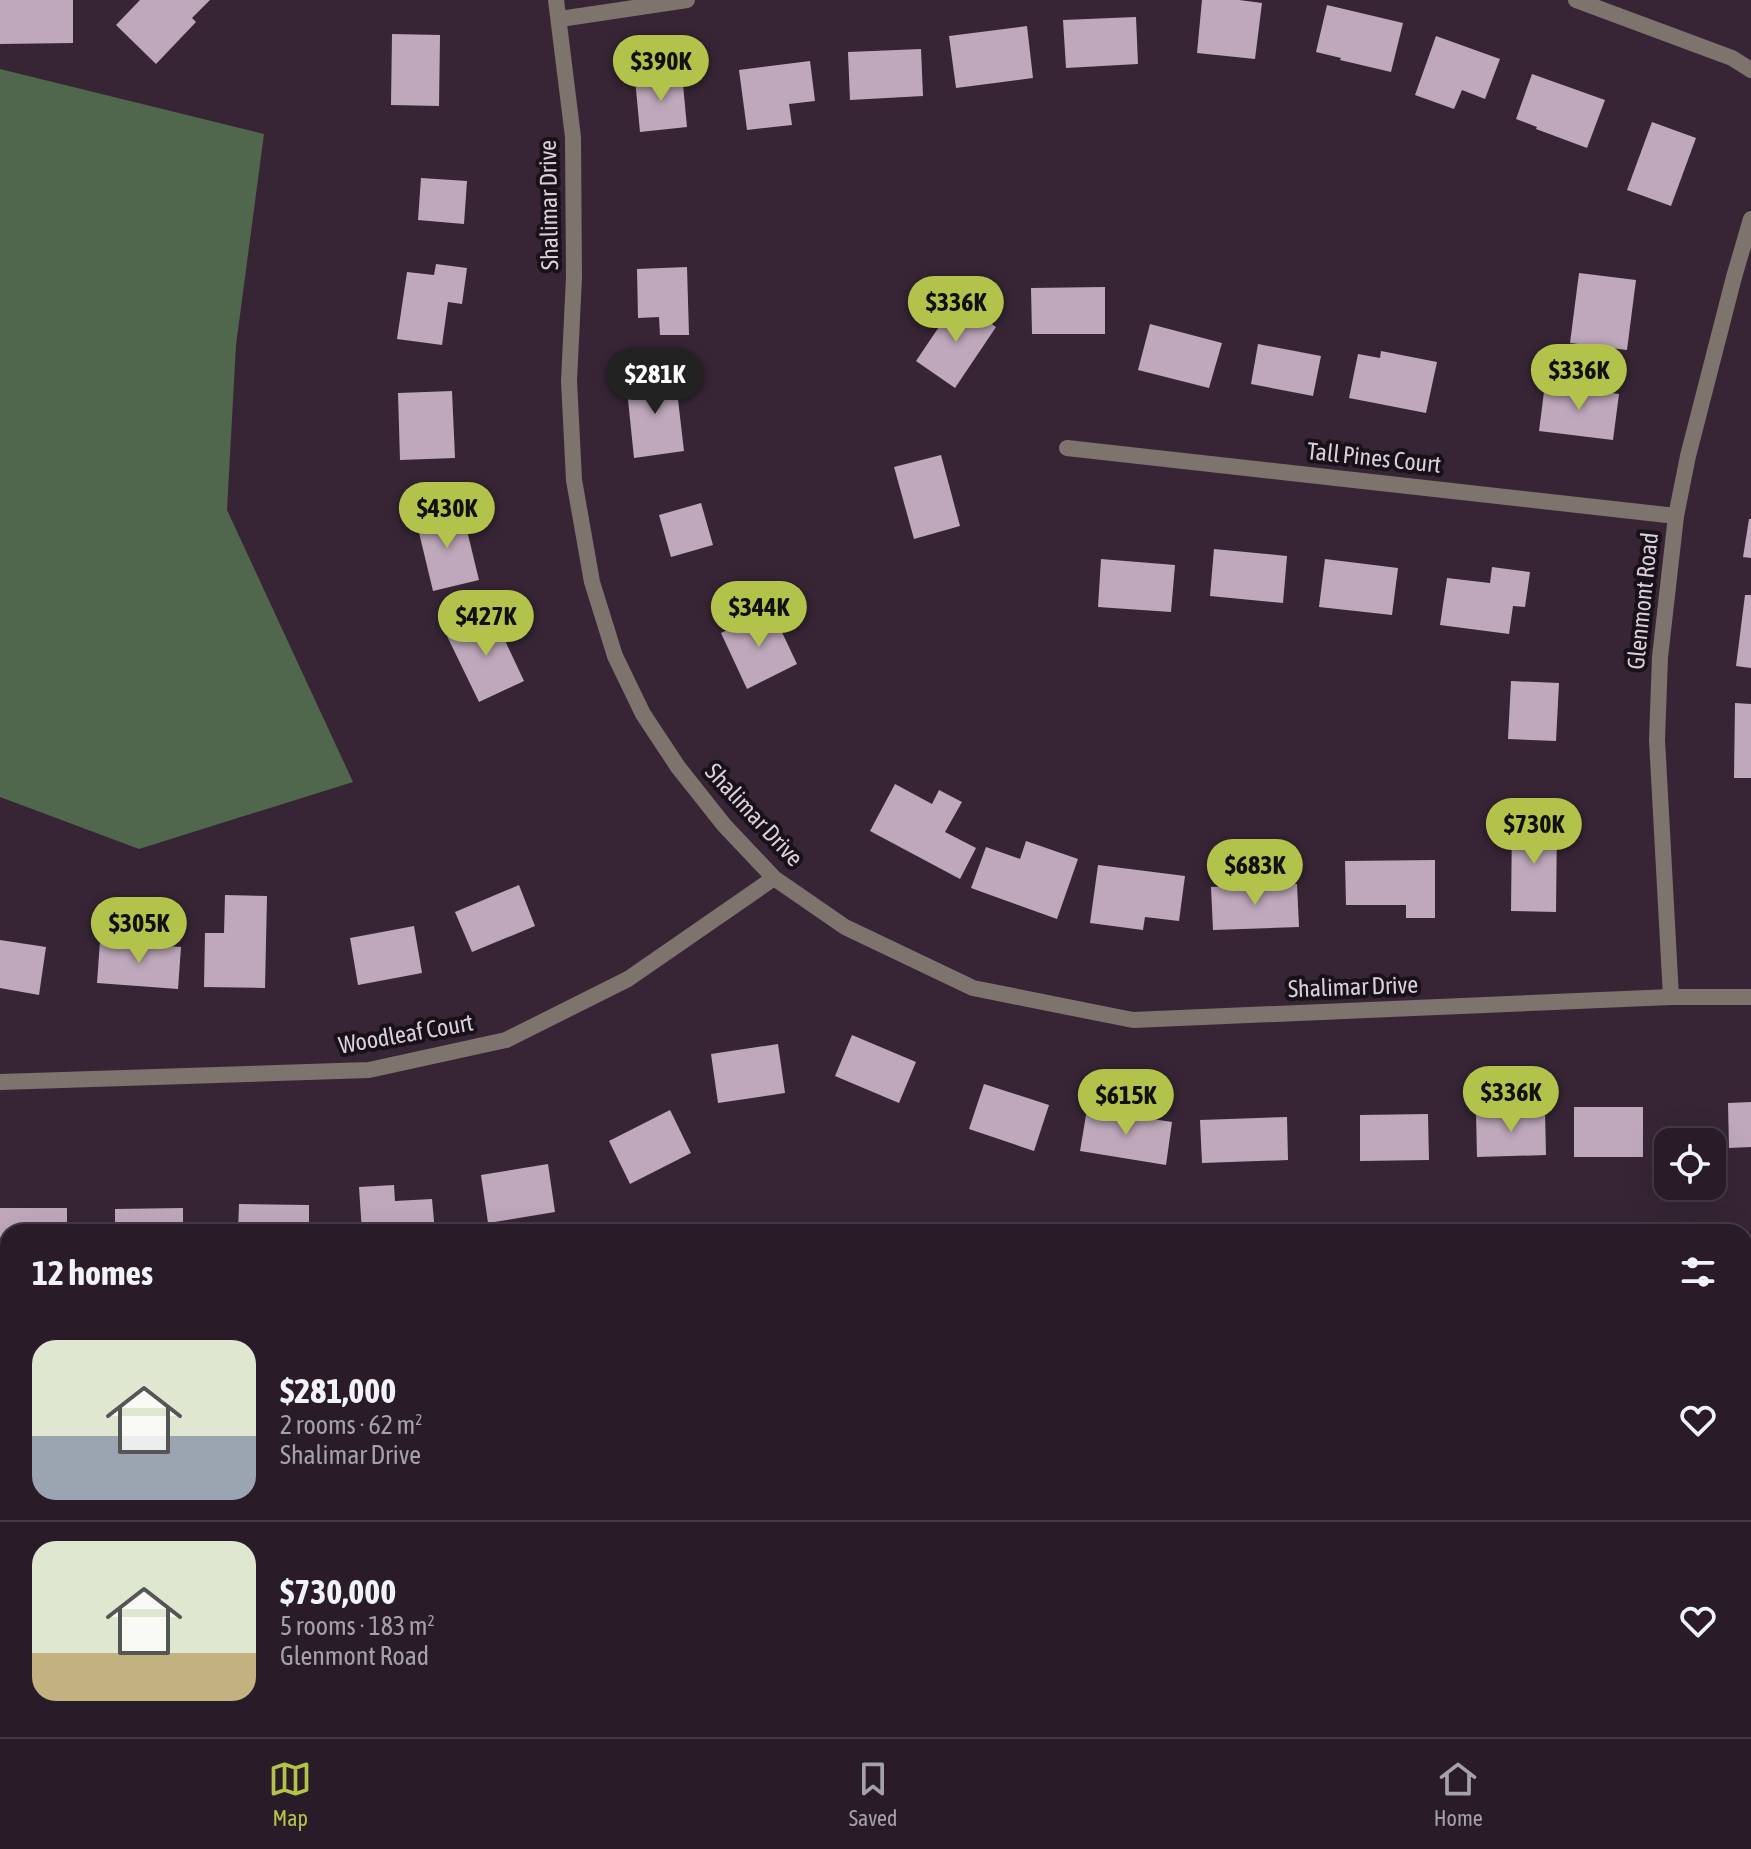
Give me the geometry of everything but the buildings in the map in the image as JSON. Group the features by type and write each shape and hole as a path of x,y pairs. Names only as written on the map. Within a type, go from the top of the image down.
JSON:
{"street":[{"name":"Shalimar Drive","path":"556,0 573,137 574,277 569,381 574,480 592,582 615,656 643,714 678,767 724,825 774,878 845,927 973,988 1133,1020 1671,997 1751,997"},
{"path":"560,19 687,0"},
{"path":"1576,0 1732,58 1751,70"},
{"name":"Glenmont Road","path":"1671,997 1657,740 1660,657 1676,516 1688,456 1751,219"},
{"name":"Tall Pines Court","path":"1067,448 1676,516"},
{"name":"Woodleaf Court","path":"0,1082 369,1070 506,1040 628,979 774,878"}],"green space":[{"path":"0,69 264,134 236,345 227,510 353,782 139,849 0,797"}]}
